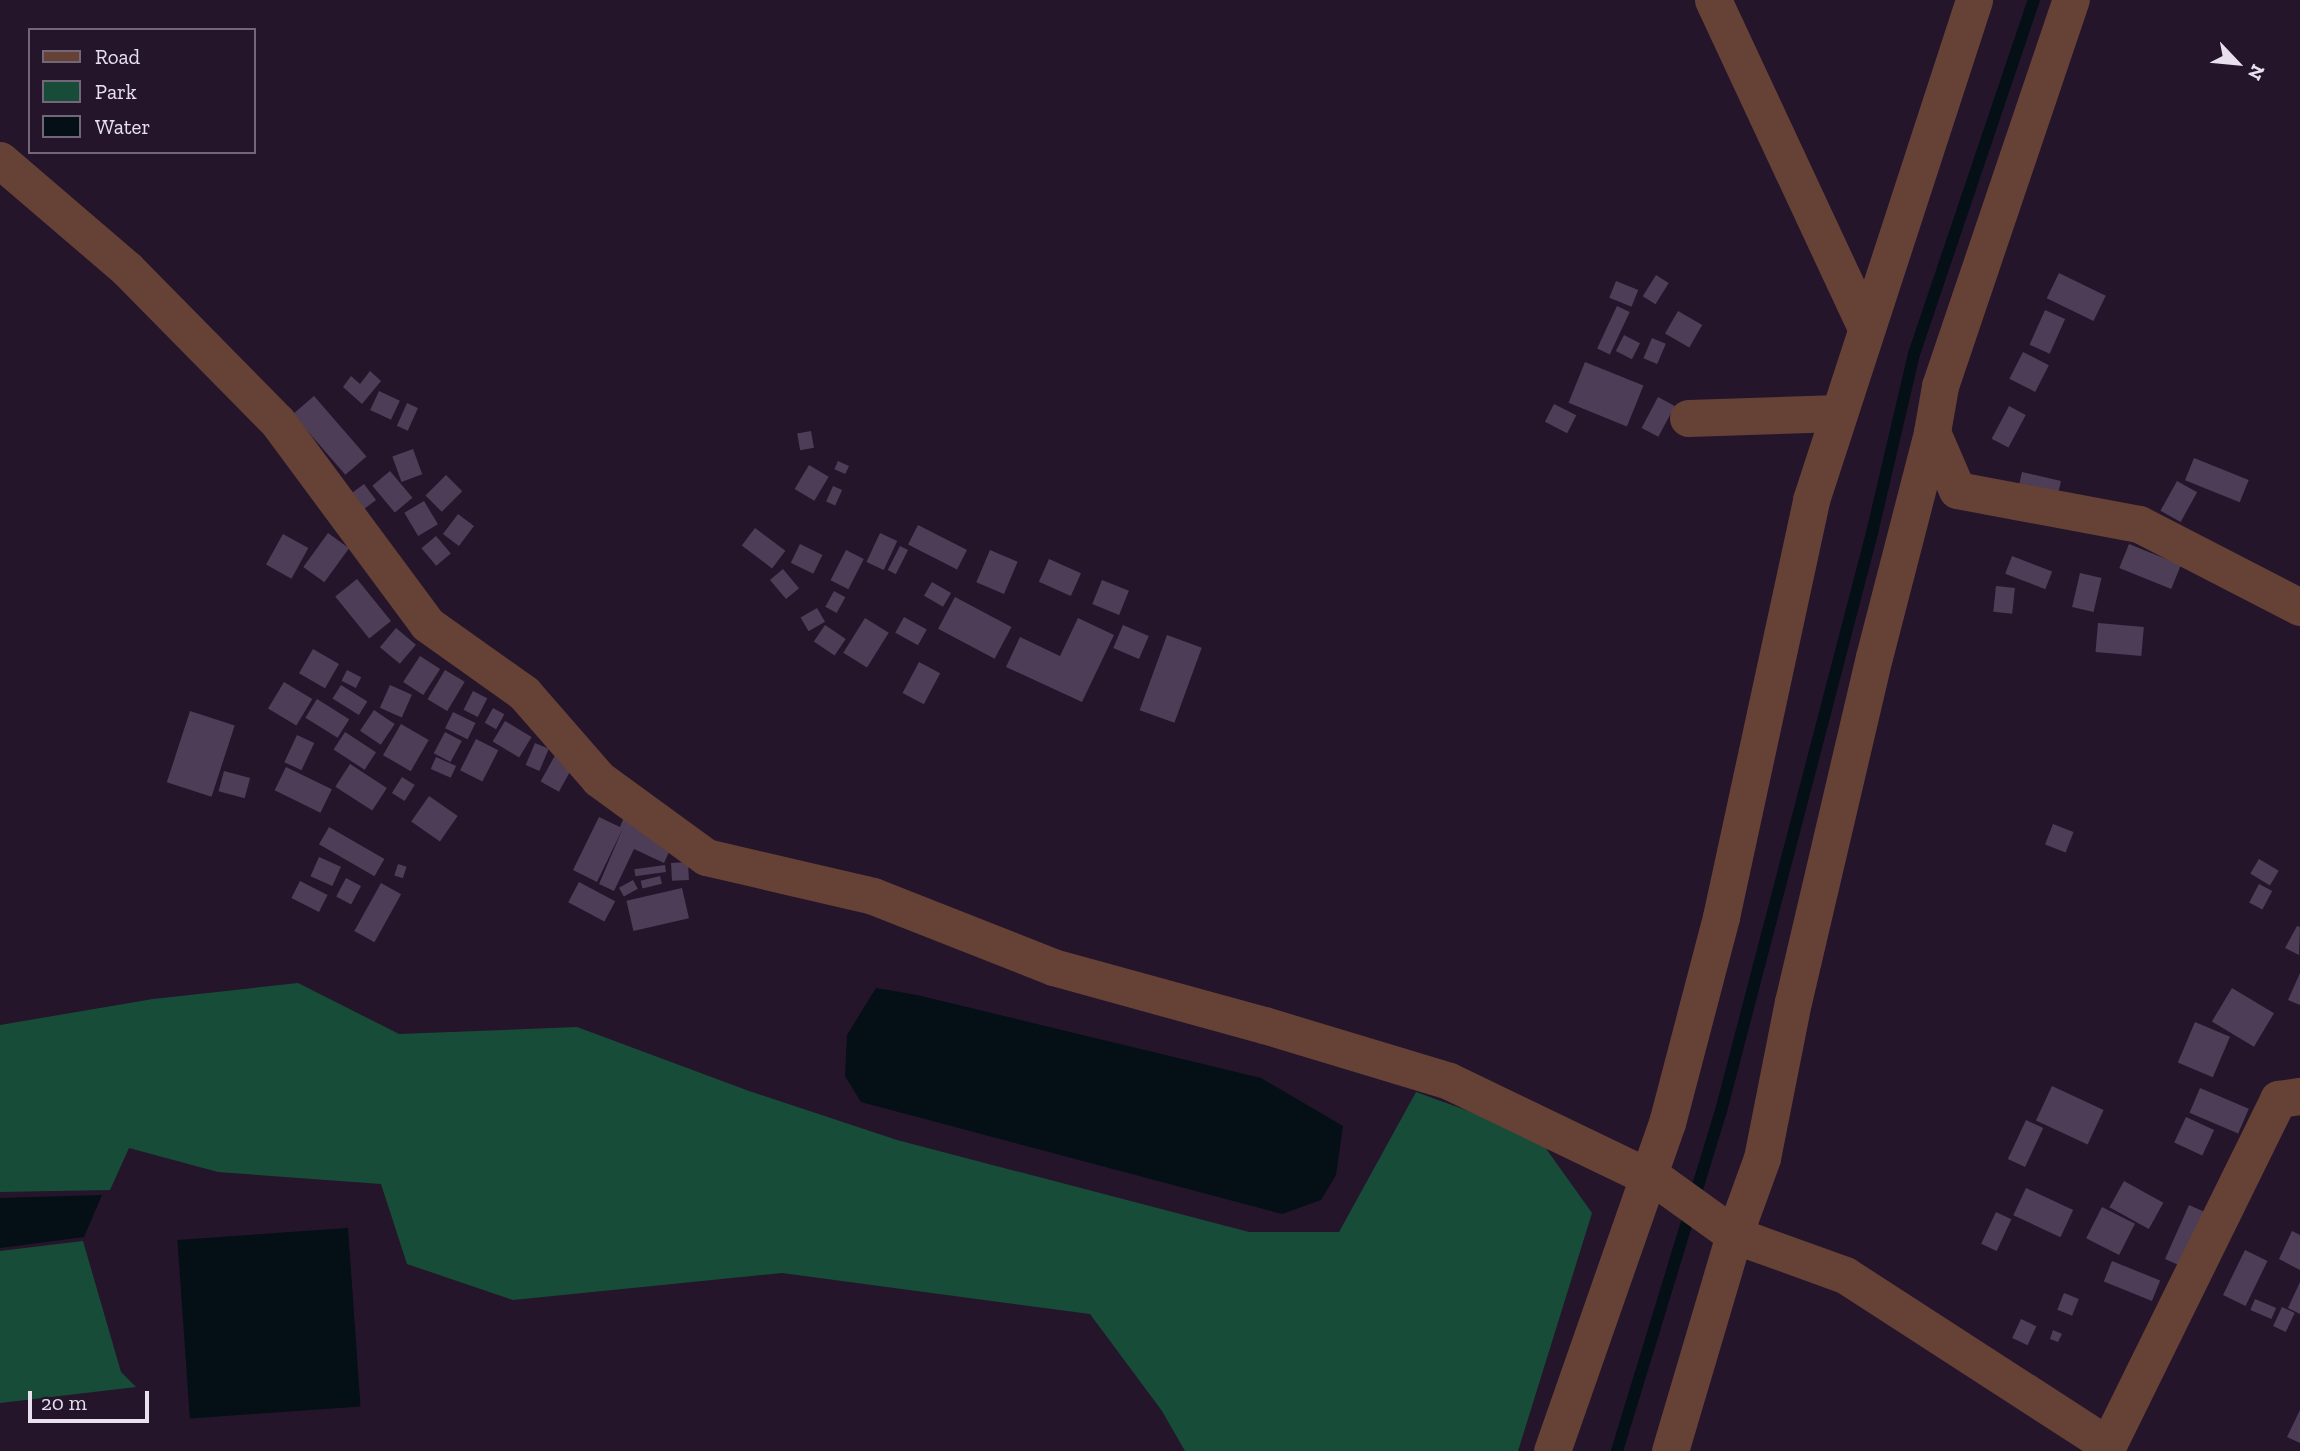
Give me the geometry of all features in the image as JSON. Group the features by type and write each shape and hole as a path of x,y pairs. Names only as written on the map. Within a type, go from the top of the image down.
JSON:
{"street":[{"path":"1713,0 1865,326"},
{"path":"1552,1451 1655,1181 1667,1122 1721,917 1811,500 1865,326 1974,0"},
{"path":"1670,1451 1734,1235 1762,1158 1793,1002 1874,657 1932,432 1940,386 2071,0"},
{"path":"0,160 127,269 277,421 427,624 524,693 598,779 706,857 873,896 1053,968 1264,1025 1449,1081 1655,1181 1734,1235 1844,1275 2108,1445 2278,1099 2300,1097"},
{"path":"1688,418 1839,413"},
{"path":"1932,432 1957,490 2139,524 2300,607"}],"green space":[{"path":"298,983 399,1034 577,1027 749,1091 897,1140 1249,1232 1339,1232 1416,1092 1537,1136 1592,1213 1518,1451 1185,1451 1162,1411 1090,1314 782,1273 513,1300 407,1264 381,1184 218,1172 129,1148 110,1190 0,1192 0,1025 153,999"},
{"path":"83,1241 121,1372 136,1387 0,1403 0,1251"}],"water":[{"path":"876,988 917,995 1261,1078 1343,1126 1336,1175 1321,1200 1282,1214 861,1102 845,1076 847,1035"},
{"path":"102,1195 84,1237 0,1248 0,1198"},
{"path":"348,1228 360,1407 190,1418 177,1240"}],"building":[{"path":"2059,273 2106,296 2093,321 2047,298"},
{"path":"1656,275 1669,283 1655,304 1643,296"},
{"path":"1616,281 1638,290 1632,307 1609,298"},
{"path":"1617,306 1630,312 1610,355 1597,349"},
{"path":"2045,310 2065,319 2050,354 2030,345"},
{"path":"1678,311 1702,325 1689,348 1665,334"},
{"path":"1624,335 1640,343 1632,359 1616,351"},
{"path":"1652,338 1666,344 1657,364 1643,358"},
{"path":"2023,352 2049,365 2035,392 2009,379"},
{"path":"1585,362 1643,386 1627,426 1569,403"},
{"path":"370,371 381,381 362,404 343,387 351,376 360,384"},
{"path":"379,391 400,401 391,420 370,410"},
{"path":"314,396 366,456 345,475 293,414"},
{"path":"1658,397 1675,406 1658,437 1642,428"},
{"path":"407,403 418,408 408,431 397,426"},
{"path":"1554,404 1576,415 1567,433 1545,422"},
{"path":"2009,406 2026,415 2008,448 1992,439"},
{"path":"811,431 814,448 800,450 797,433"},
{"path":"413,449 422,474 402,482 392,457"},
{"path":"2194,458 2249,480 2240,502 2185,480"},
{"path":"838,461 849,466 845,474 834,469"},
{"path":"809,465 829,477 814,501 795,489"},
{"path":"390,471 412,498 395,513 372,486"},
{"path":"2022,472 2061,481 2058,494 2019,485"},
{"path":"446,475 462,491 442,512 425,496"},
{"path":"2177,481 2197,492 2181,522 2161,511"},
{"path":"364,484 376,500 362,511 350,495"},
{"path":"833,486 842,490 835,506 826,502"},
{"path":"424,501 438,524 418,536 404,513"},
{"path":"458,514 474,526 459,546 443,534"},
{"path":"918,525 967,550 957,570 908,545"},
{"path":"755,528 785,551 772,568 742,546"},
{"path":"328,533 349,548 324,582 303,567"},
{"path":"880,533 897,541 884,570 866,562"},
{"path":"283,534 308,548 291,579 266,565"},
{"path":"436,536 451,554 436,566 421,548"},
{"path":"800,544 822,555 813,574 791,563"},
{"path":"2129,544 2181,565 2171,589 2119,568"},
{"path":"900,546 908,550 896,574 888,570"},
{"path":"846,550 864,559 848,589 831,580"},
{"path":"990,550 1018,562 1004,594 976,582"},
{"path":"2012,556 2052,571 2045,589 2005,574"},
{"path":"1049,559 1081,573 1071,596 1039,582"},
{"path":"783,569 799,588 786,599 770,580"},
{"path":"2080,573 2101,578 2094,612 2072,607"},
{"path":"357,579 391,621 369,639 335,597"},
{"path":"1102,580 1129,591 1119,615 1092,604"},
{"path":"932,582 951,593 943,607 924,596"},
{"path":"1996,586 2015,588 2012,614 1993,612"},
{"path":"834,591 845,597 837,613 825,607"},
{"path":"955,597 1012,627 995,659 938,629"},
{"path":"817,608 825,622 809,631 801,618"},
{"path":"904,617 927,630 918,645 895,633"},
{"path":"865,618 889,633 867,668 843,653"},
{"path":"1078,618 1114,635 1082,702 1006,667 1020,637 1060,656"},
{"path":"2098,623 2144,627 2141,656 2095,652"},
{"path":"825,625 846,639 835,656 814,642"},
{"path":"1123,625 1149,636 1139,659 1113,648"},
{"path":"396,628 416,645 400,664 380,647"},
{"path":"1167,635 1202,648 1174,723 1140,710"},
{"path":"313,649 339,664 325,688 299,673"},
{"path":"420,656 440,669 423,695 403,682"},
{"path":"919,662 940,673 924,704 903,693"},
{"path":"347,670 361,677 356,688 342,681"},
{"path":"445,670 465,682 447,711 427,699"},
{"path":"284,682 312,699 296,726 268,709"},
{"path":"341,685 367,701 359,715 333,699"},
{"path":"390,685 412,695 402,718 380,708"},
{"path":"473,691 487,698 478,717 463,710"},
{"path":"317,699 349,719 338,738 305,718"},
{"path":"493,708 504,714 496,729 485,723"},
{"path":"374,710 395,724 381,745 360,731"},
{"path":"190,711 235,726 212,797 167,782"},
{"path":"453,712 475,723 468,739 445,728"},
{"path":"505,721 532,737 519,758 493,742"},
{"path":"401,724 429,740 411,771 383,755"},
{"path":"345,732 376,752 365,770 334,750"},
{"path":"445,732 462,741 451,762 434,753"},
{"path":"297,735 314,743 302,770 284,762"},
{"path":"476,739 498,750 482,782 460,770"},
{"path":"535,743 549,749 539,771 526,765"},
{"path":"558,750 576,760 559,792 541,781"},
{"path":"436,757 456,766 451,778 431,769"},
{"path":"350,764 387,788 372,811 335,787"},
{"path":"286,767 332,789 320,813 275,790"},
{"path":"224,771 250,778 245,798 219,791"},
{"path":"402,777 415,785 405,801 392,793"},
{"path":"429,796 458,816 440,841 411,821"},
{"path":"599,817 620,827 624,817 674,841 664,863 634,849 614,891 599,884 623,828 597,882 573,870"},
{"path":"2053,824 2074,832 2066,852 2045,845"},
{"path":"329,827 384,859 374,876 319,844"},
{"path":"319,857 341,867 332,886 310,876"},
{"path":"2259,859 2279,871 2270,885 2250,874"},
{"path":"688,862 689,880 672,881 671,863"},
{"path":"398,864 407,867 403,878 394,875"},
{"path":"665,865 666,872 635,876 634,869"},
{"path":"660,876 662,884 643,889 641,881"},
{"path":"346,878 361,886 351,905 336,897"},
{"path":"633,880 638,889 624,897 619,888"},
{"path":"300,881 328,895 319,912 291,898"},
{"path":"579,882 615,901 604,922 568,902"},
{"path":"381,883 401,894 374,942 354,931"},
{"path":"2259,884 2272,891 2262,910 2249,903"},
{"path":"682,888 689,918 633,931 626,901"},
{"path":"2297,926 2300,927 2299,955 2285,948"},
{"path":"2300,973 2300,1005 2288,1000"},
{"path":"2232,988 2274,1013 2254,1047 2212,1021"},
{"path":"2195,1022 2230,1037 2213,1077 2178,1063"},
{"path":"2052,1086 2104,1110 2088,1145 2036,1120"},
{"path":"2200,1088 2249,1109 2238,1134 2189,1113"},
{"path":"2186,1117 2214,1130 2202,1155 2174,1142"},
{"path":"2026,1120 2043,1128 2025,1167 2008,1159"},
{"path":"2124,1181 2163,1203 2149,1229 2109,1207"},
{"path":"2026,1188 2073,1210 2060,1237 2013,1215"},
{"path":"2189,1205 2211,1215 2187,1269 2165,1259"},
{"path":"2102,1207 2135,1224 2119,1255 2086,1238"},
{"path":"1996,1212 2011,1219 1997,1251 1981,1244"},
{"path":"2292,1231 2300,1235 2300,1270 2279,1259"},
{"path":"2245,1250 2267,1261 2246,1306 2223,1295"},
{"path":"2112,1261 2160,1280 2152,1301 2104,1281"},
{"path":"2300,1282 2300,1314 2288,1308"},
{"path":"2064,1293 2079,1299 2072,1316 2057,1310"},
{"path":"2255,1299 2276,1308 2271,1319 2250,1310"},
{"path":"2282,1307 2295,1313 2286,1332 2273,1326"},
{"path":"2021,1319 2036,1326 2028,1345 2012,1338"},
{"path":"2053,1330 2062,1334 2058,1342 2050,1339"},
{"path":"2300,1410 2300,1443 2287,1437"}],"waterway":[{"path":"1617,1451 1721,1111 1872,533 1914,354 2034,0"}]}
